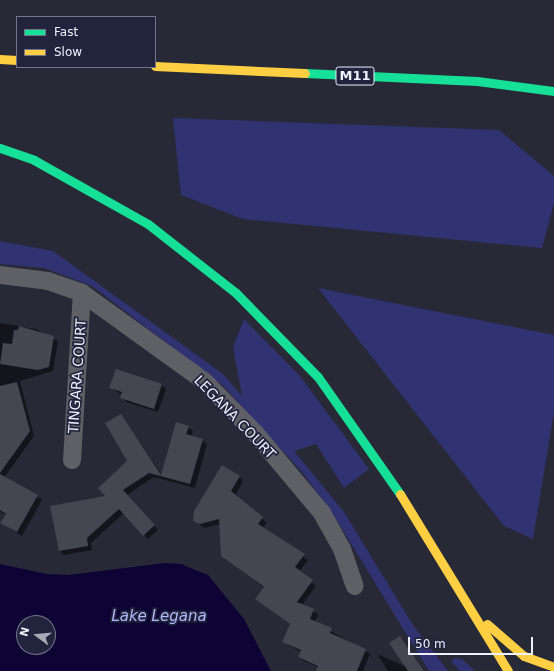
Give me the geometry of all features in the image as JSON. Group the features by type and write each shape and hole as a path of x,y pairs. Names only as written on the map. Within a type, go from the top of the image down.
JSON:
{"highway":[{"path":"0,59 16,60"},
{"name":"M11","path":"156,66 477,81 554,91"},
{"path":"0,148 34,160 148,224 236,293 318,377 369,446 473,609 508,671"},
{"path":"473,609 524,656 554,667"}],"street":[{"name":"LEGANA COURT","path":"0,275 48,281 82,293 204,381 256,434 322,514 342,549 355,586"},
{"name":"TINGARA COURT","path":"72,460 82,293"}],"shaded area":[{"path":"173,118 499,130 554,176 554,203 542,248 243,219 181,195"},
{"path":"0,241 53,251 223,374 242,396 233,347 244,319 300,376 369,469 344,488 316,444 294,451 344,512 413,625 448,671 429,671 331,511 301,471 223,386 92,286 44,268 0,264"},
{"path":"318,288 554,335 554,412 533,539 504,526"},
{"path":"455,658 462,659 475,671 460,671 451,661"}],"water":[{"name":"Lake Legana","path":"165,563 181,564 208,575 244,619 271,671 0,671 0,564 47,574 69,575"}],"building":[{"path":"19,326 54,336 49,367 38,370 0,364 3,343 12,344 14,330 18,330"},
{"path":"116,369 162,384 154,409 120,398 122,392 109,388"},
{"path":"17,382 30,431 0,473 0,386"},
{"path":"121,414 161,475 176,422 189,426 186,434 203,439 190,484 149,473 123,490 155,525 143,536 119,509 87,538 88,546 59,551 50,506 105,496 98,488 127,461 105,423"},
{"path":"222,465 240,476 231,491 263,517 258,524 305,554 295,567 313,580 297,602 314,609 310,619 332,628 330,633 366,649 357,671 316,671 318,666 298,657 301,650 282,642 290,624 255,599 264,587 221,556 219,519 200,524 193,521 194,511"},
{"path":"0,474 38,495 17,532 0,523 6,514 0,510"},
{"path":"400,636 424,671 408,671 389,643"}],"traffic: fast":[{"path":"305,73 477,81 554,91"},
{"path":"0,148 34,160 148,224 236,293 318,377 400,494"}],"traffic: slow":[{"path":"0,59 16,60"},
{"path":"156,66 305,73"},
{"path":"400,494 508,671"},
{"path":"487,624 524,656 554,667"}]}
